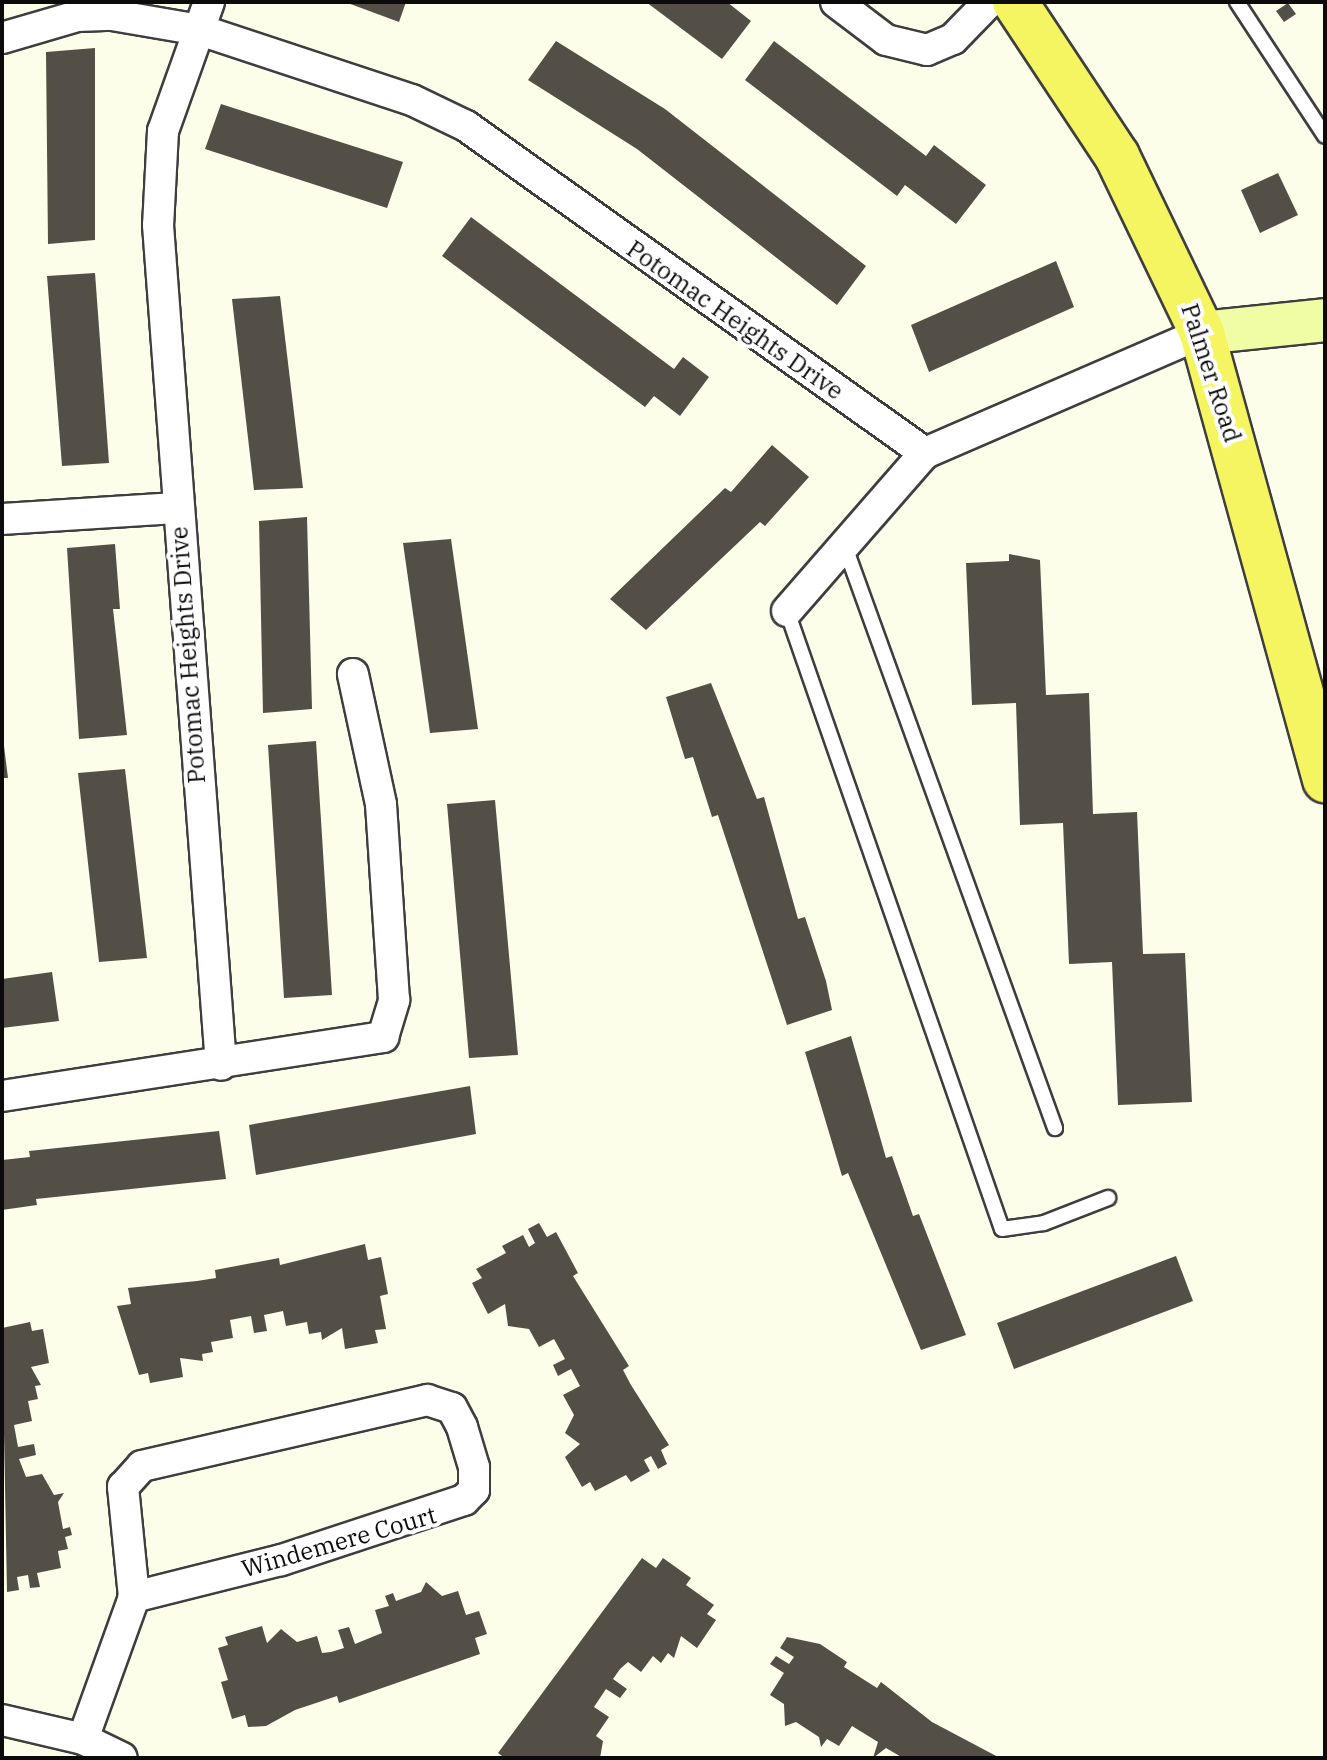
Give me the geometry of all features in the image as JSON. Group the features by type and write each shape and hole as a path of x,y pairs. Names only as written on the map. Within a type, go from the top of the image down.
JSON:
{"main road":[{"name":"Palmer Road","path":"1015,2 1117,156 1202,333 1325,780"}],"street":[{"path":"836,2 886,40 927,50 953,39 989,2"},
{"name":"Potomac Heights Drive","path":"2,38 77,16 204,16 466,126 925,453"},
{"name":"Potomac Heights Drive","path":"204,16 163,131 158,172 177,508 221,1065"},
{"path":"787,611 925,453 1202,333 1325,320"},
{"path":"2,519 177,508"},
{"path":"2,1096 373,1042 391,1026 381,804 353,674"},
{"name":"Windemere Court","path":"83,1739 134,1597 123,1487 156,1458 263,1443 405,1402 452,1408 474,1467 474,1490 448,1510 134,1597"},
{"path":"2,1720 83,1739 122,1758"}],"lane":[{"path":"1237,2 1325,136"},
{"path":"845,547 1055,1128"},
{"path":"787,611 1002,1229 1044,1223 1108,1198"}],"building":[{"path":"345,2 406,2 399,22"},
{"path":"646,2 727,2 751,21 722,59"},
{"path":"1288,3 1296,14 1284,22 1276,11"},
{"path":"556,41 665,109 866,266 837,305 637,149 528,80"},
{"path":"774,41 926,156 934,145 986,185 956,224 905,185 897,196 745,80"},
{"path":"95,48 95,240 48,244 46,52"},
{"path":"221,104 403,162 387,208 205,149"},
{"path":"1278,173 1298,215 1260,233 1241,190"},
{"path":"471,217 674,369 683,357 709,377 680,416 654,396 645,407 442,256"},
{"path":"1056,261 1074,307 929,372 911,325"},
{"path":"95,273 109,463 62,466 47,276"},
{"path":"280,296 303,488 254,490 232,299"},
{"path":"772,445 809,477 765,526 760,522 646,630 610,599 725,488 731,492"},
{"path":"307,517 312,709 263,713 259,521"},
{"path":"451,539 478,729 430,733 403,543"},
{"path":"115,544 120,609 113,609 127,735 79,739 67,548"},
{"path":"1009,554 1040,560 1046,695 1089,693 1093,814 1137,812 1143,954 1185,953 1192,1102 1118,1105 1112,962 1069,964 1063,823 1020,825 1016,703 972,705 966,563 1009,561"},
{"path":"711,683 757,799 764,797 798,919 805,917 826,981 832,1010 787,1025 718,815 712,817 693,757 685,759 666,697"},
{"path":"2,730 8,778 2,778"},
{"path":"316,741 332,995 284,998 268,745"},
{"path":"125,769 147,958 99,962 78,773"},
{"path":"495,800 518,1055 469,1058 447,804"},
{"path":"52,972 59,1021 2,1028 2,979"},
{"path":"851,1036 886,1158 892,1156 913,1216 919,1214 966,1335 921,1350 848,1173 842,1176 805,1052"},
{"path":"470,1086 476,1134 256,1175 249,1125"},
{"path":"219,1131 226,1179 36,1199 37,1205 2,1210 2,1160 30,1157 29,1151"},
{"path":"539,1223 547,1237 556,1232 578,1273 573,1276 629,1366 623,1370 669,1445 661,1450 667,1464 658,1469 651,1456 644,1460 650,1471 631,1482 626,1475 595,1491 590,1482 582,1487 565,1457 580,1444 565,1433 574,1415 563,1395 580,1386 571,1369 558,1376 553,1365 565,1359 554,1339 539,1347 529,1329 508,1326 505,1304 488,1314 472,1283 482,1278 476,1269 506,1253 502,1246 523,1235 529,1247 535,1243 528,1229"},
{"path":"365,1244 368,1260 381,1257 388,1294 380,1296 386,1329 375,1330 378,1343 345,1349 342,1328 322,1340 321,1332 309,1334 307,1322 286,1326 283,1311 264,1315 267,1331 254,1333 251,1316 230,1320 233,1338 211,1342 213,1352 202,1354 203,1361 180,1358 183,1377 150,1383 148,1373 139,1375 117,1306 131,1304 128,1288 216,1278 215,1270 279,1258 280,1265"},
{"path":"1176,1256 1193,1301 1014,1369 997,1323"},
{"path":"30,1322 32,1331 43,1329 49,1363 31,1367 41,1385 35,1386 38,1399 28,1401 32,1421 14,1425 18,1447 34,1444 36,1455 19,1459 26,1477 42,1474 54,1495 64,1493 58,1502 63,1529 70,1527 72,1535 65,1537 68,1549 58,1551 61,1568 37,1573 40,1587 30,1588 28,1575 17,1577 19,1590 7,1592 2,1328"},
{"path":"642,1558 656,1568 663,1558 691,1578 686,1585 714,1605 707,1614 716,1620 697,1648 681,1636 674,1658 668,1653 661,1663 653,1656 641,1672 628,1662 620,1669 613,1679 627,1689 620,1698 606,1689 594,1707 609,1717 596,1736 603,1741 600,1758 505,1758 498,1753"},
{"path":"426,1582 442,1596 458,1591 466,1615 479,1611 487,1634 475,1638 480,1654 339,1703 337,1696 295,1710 266,1726 248,1727 245,1715 232,1719 221,1682 228,1680 218,1648 228,1645 225,1637 262,1626 267,1643 281,1629 297,1642 317,1636 322,1653 331,1652 344,1648 338,1630 349,1627 355,1644 382,1633 375,1610 389,1606 385,1596 393,1593 396,1601 421,1592"},
{"path":"787,1637 820,1644 847,1662 844,1667 877,1688 881,1682 932,1722 1000,1758 903,1758 886,1748 873,1758 878,1742 852,1726 839,1746 827,1739 821,1747 819,1737 796,1722 785,1726 784,1704 770,1695 784,1673 770,1664 776,1656 789,1664 794,1657 780,1648"}]}
